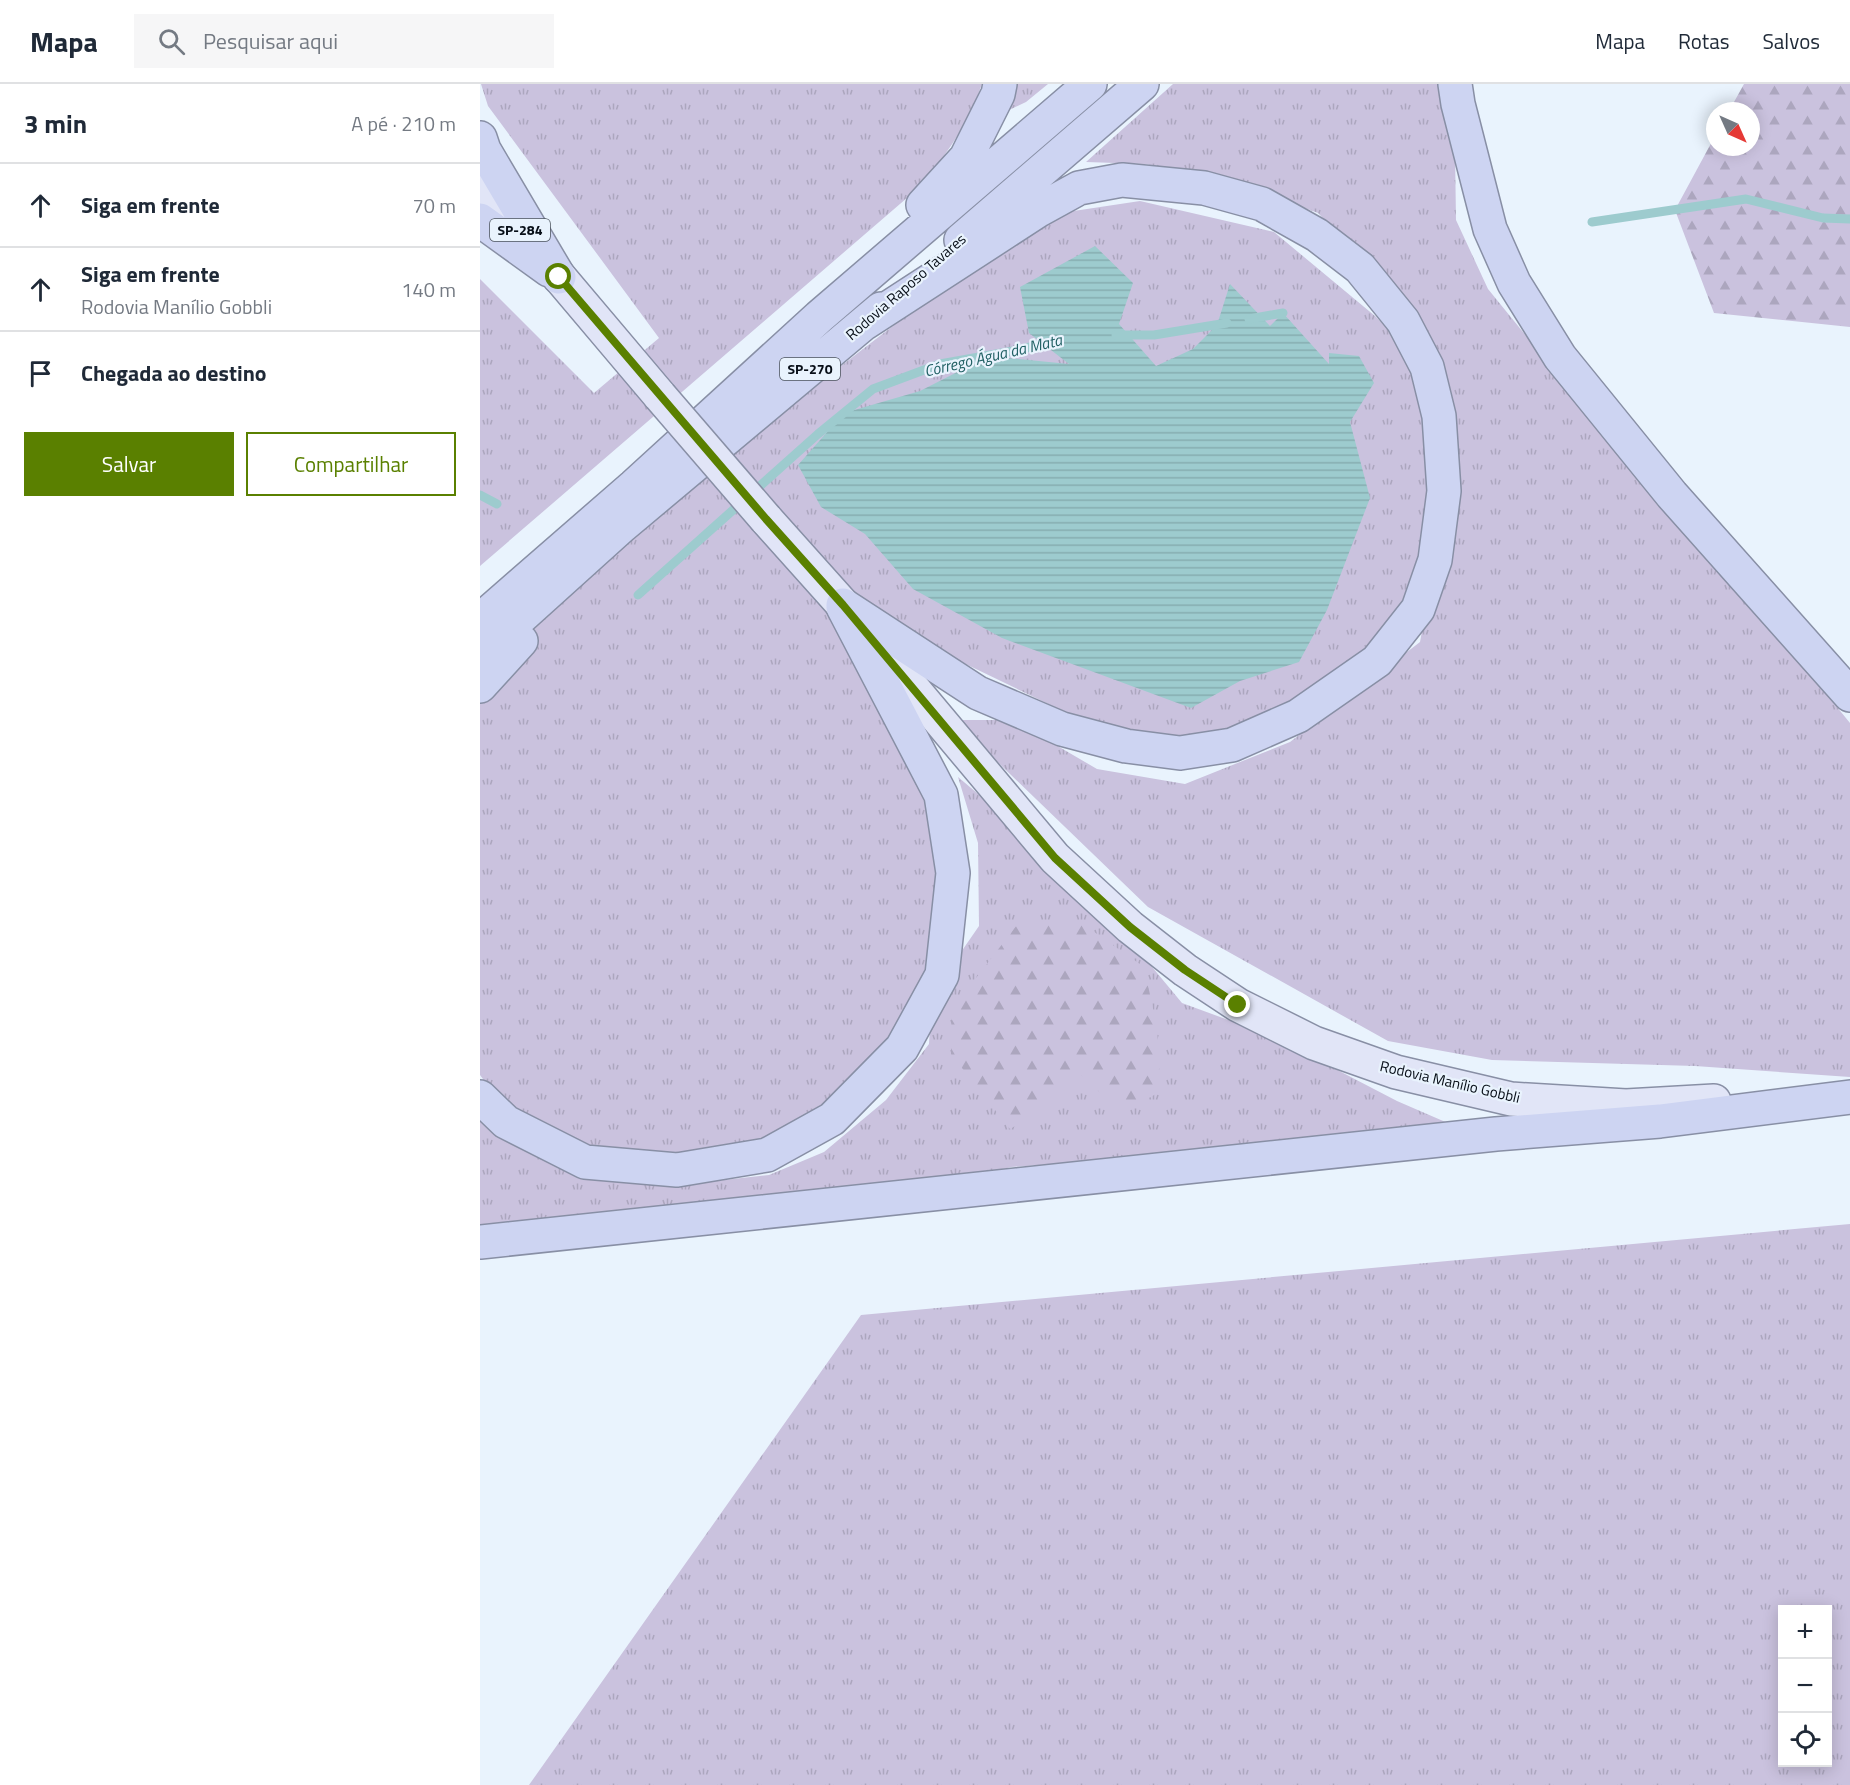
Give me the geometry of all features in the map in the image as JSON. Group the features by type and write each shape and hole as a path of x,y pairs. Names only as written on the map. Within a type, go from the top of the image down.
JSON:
{"highway":[{"path":"819,318 966,158 998,94 1000,84"},
{"name":"SP-270","path":"480,620 634,486 819,318 1090,84"},
{"name":"Rodovia Raposo Tavares","path":"480,654 622,526 865,323 1142,84"},
{"path":"1455,84 1490,229 1514,283 1560,357 1672,495 1850,695"},
{"path":"480,138 484,150 559,277"},
{"path":"843,605 978,693 1062,729 1126,746 1180,753 1232,745 1298,716 1377,661 1418,609 1435,560 1444,491 1439,416 1427,367 1403,321 1360,268 1317,235 1262,204 1204,188 1122,180 1079,188 1039,210 865,323"},
{"path":"480,220 559,277"},
{"path":"480,600 634,486"},
{"path":"480,686 622,526"},
{"path":"480,1097 506,1122 585,1162 677,1170 767,1155 832,1119 902,1048 942,975 953,873 941,795 843,605"},
{"path":"480,1242 1485,1135 1660,1121 1850,1095"}],"main road":[{"name":"SP-284","path":"480,183 559,277"},
{"name":"Rodovia Manílio Gobbli","path":"559,277 766,519 843,605 1055,858 1130,927 1185,970 1238,1005 1314,1042 1396,1072 1511,1099 1626,1106 1850,1095"}],"green space":[{"path":"481,84 982,84 956,137 922,185 480,566 480,279 594,393 659,338 488,106"},
{"path":"1015,84 1048,84 1026,102 1009,110"},
{"path":"1173,84 1454,84 1456,220 1488,289 1670,518 1773,629 1850,723 1850,1077 1695,1066 1492,1060 1388,1041 1148,907 954,720 1013,720 1097,769 1185,784 1290,742 1420,642 1435,561 1379,635 1298,716 1180,753 1065,712 843,605 723,442 802,396 924,302 1067,212 1140,201 1274,232 1375,316 1427,367 1411,309 1318,213 1230,180 1145,164 1086,162"},
{"path":"1744,84 1850,84 1850,327 1714,313 1675,210 1706,153 1706,156 1760,156 1760,102 1734,102"},
{"path":"706,473 797,554 927,805 945,950 864,1086 688,1184 769,1175 824,1152 886,1100 929,1044 932,994 979,926 978,843 958,777 1079,879 1182,1003 1272,1036 1397,1101 1457,1127 1162,1156 1011,1167 879,1200 480,1242 480,1114 520,1129 480,1075 480,691 493,671 657,497"},
{"path":"1083,924 1144,967 1157,1027 1160,1084 1147,1091 1161,1091 1130,1109 1107,1099 1081,1075 1044,1109 1010,1129 951,1054 952,1009 1017,925"},
{"path":"1850,1224 1850,1785 529,1785 861,1315"}],"shaded area":[{"path":"1095,246 1133,283 1119,324 1156,366 1193,349 1217,325 1230,284 1270,326 1283,313 1329,364 1329,353 1359,356 1374,383 1350,422 1370,498 1327,610 1299,662 1240,681 1191,708 1002,638 913,589 865,534 821,507 798,465 844,413 920,391 989,356 1069,364 1029,333 1020,287"}],"waterway":[{"name":"Córrego Água da Mata","path":"1592,222 1746,199 1823,218 1850,219"},
{"name":"Córrego Água da Mata","path":"1249,319 1283,313"},
{"name":"Córrego Água da Mata","path":"1116,335 1154,335 1227,323"},
{"name":"Córrego Água da Mata","path":"638,595 818,434 873,389 940,364 1055,341"},
{"name":"Córrego Água da Mata","path":"480,495 497,504"}],"route":[{"path":"559,277 766,519 843,605 1055,858 1130,927 1185,970 1238,1005"}]}
